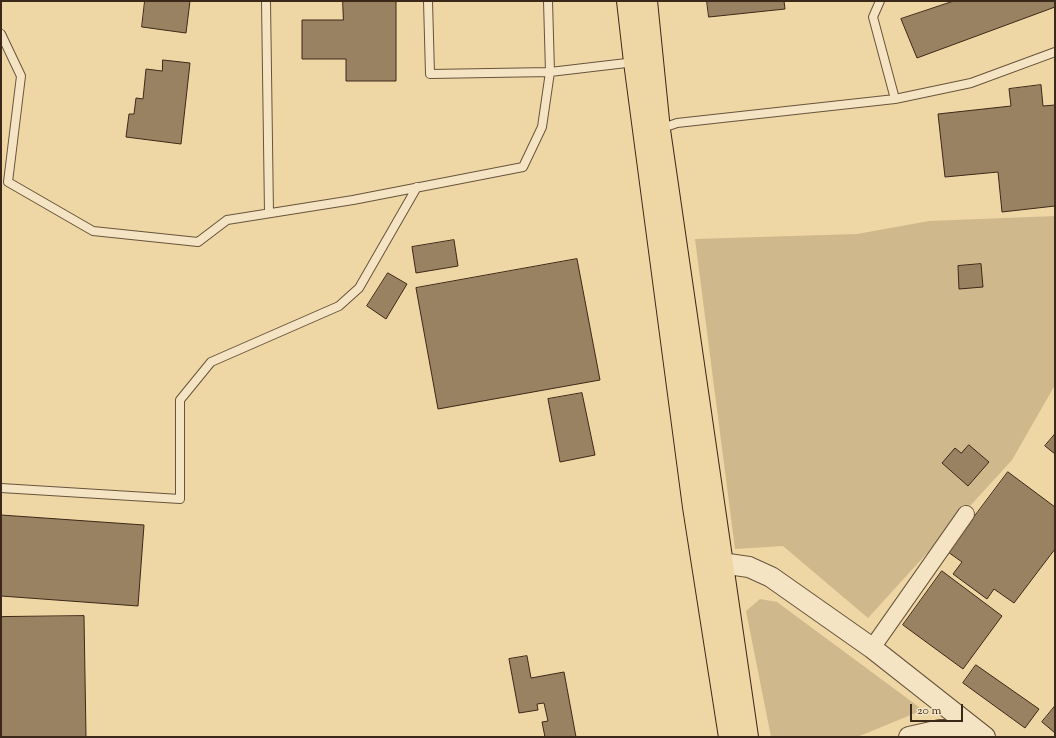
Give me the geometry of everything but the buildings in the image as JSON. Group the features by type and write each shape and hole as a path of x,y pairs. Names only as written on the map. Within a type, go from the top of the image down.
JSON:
{"highway":[{"path":"628,1 644,61 659,130 713,561 748,737"},
{"path":"646,1 644,61 694,507 713,561 716,649 730,737"}],"street":[{"path":"872,648 966,514"},
{"path":"713,561 749,567 770,577 872,648 981,733"},
{"path":"909,737 940,730 981,733"}],"lane":[{"path":"266,1 269,213"},
{"path":"428,1 430,74 550,72 644,61"},
{"path":"1,34 21,76 8,182 93,231 198,242 227,220 353,200 522,167 542,127 550,72 548,1"},
{"path":"880,1 873,17 895,99"},
{"path":"659,130 677,123 895,99 971,83 1055,52"},
{"path":"1,488 180,499 180,400 211,362 339,306 359,288 416,187"}],"shaded area":[{"path":"1055,216 1055,385 1012,460 868,618 783,546 735,549 695,239 857,234 929,221"},
{"path":"760,599 777,602 923,710 857,737 771,737 746,611"}]}
